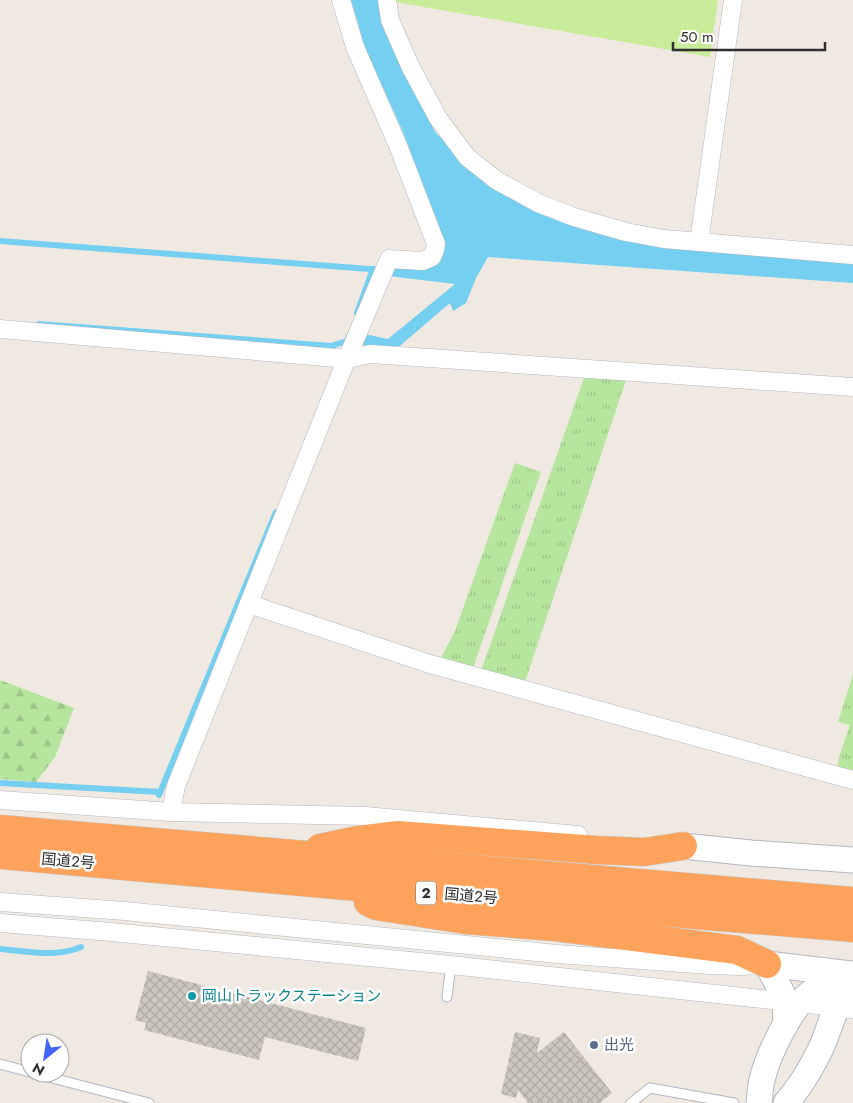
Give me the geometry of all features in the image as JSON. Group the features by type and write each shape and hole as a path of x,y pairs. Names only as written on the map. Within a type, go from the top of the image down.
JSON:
{"highway":[{"name":"国道2号","path":"0,829 853,901"},
{"path":"294,854 358,840 398,835 644,852 683,846"},
{"name":"国道2号","path":"0,855 853,928"},
{"path":"334,885 376,906 465,920 555,927 738,950 767,964"}],"street":[{"path":"171,812 176,786 250,604 342,358 389,259 423,260 432,258 435,250 436,244 355,47 341,0"},
{"path":"387,0 390,20 410,66 438,118 467,157 496,180 538,203 626,232 664,239 853,255"},
{"path":"699,242 733,0"},
{"path":"0,329 342,358 370,354 853,387"},
{"path":"250,604 430,664 853,780"},
{"path":"0,800 171,812 365,816 751,853 853,860"},
{"path":"0,902 134,912 453,944 710,965 767,964 853,974"},
{"path":"0,924 111,932 451,965 790,1010 844,1009"},
{"path":"451,965 453,944"},
{"path":"767,964 790,1010"},
{"path":"759,1103 762,1080 790,1010 819,988 853,979"},
{"path":"786,1103 808,1072 844,1009 841,1000 853,988"}],"lane":[{"path":"447,996 451,965"},
{"path":"0,1064 20,1070"},
{"path":"70,1083 149,1103"},
{"path":"631,1103 650,1088 734,1103"}],"green space":[{"path":"395,0 718,0 710,57 395,2"},
{"path":"585,375 626,380 525,682 481,671"},
{"path":"515,463 541,472 473,668 441,658 455,631"},
{"path":"853,674 853,772 838,766 839,757 850,725 838,722"},
{"path":"0,680 74,708 55,757 36,782 0,779"}],"water":[{"path":"351,0 379,0 386,29 435,132 454,151 589,227 853,258 853,283 488,257 476,278 466,303 453,311 450,303 395,350 360,345 364,334 388,339 455,284 388,276 392,267 432,267 445,247 403,132 365,48"}],"building":[{"name":"岡山トラックステーション","path":"148,971 366,1028 358,1061 265,1037 259,1060 144,1030 146,1023 135,1020"},
{"path":"515,1032 540,1038 537,1053 564,1032 612,1093 600,1103 528,1103 518,1090 516,1098 501,1094"}],"waterway":[{"path":"0,241 383,270"},
{"path":"357,313 373,269"},
{"path":"39,324 331,346 347,341 349,336"},
{"path":"159,795 276,512"},
{"path":"0,783 160,792"},
{"path":"0,949 52,953 81,947"}],"place":[{"name":"岡山トラックステーション","path":"192,996"},
{"name":"出光","path":"594,1045"}]}
